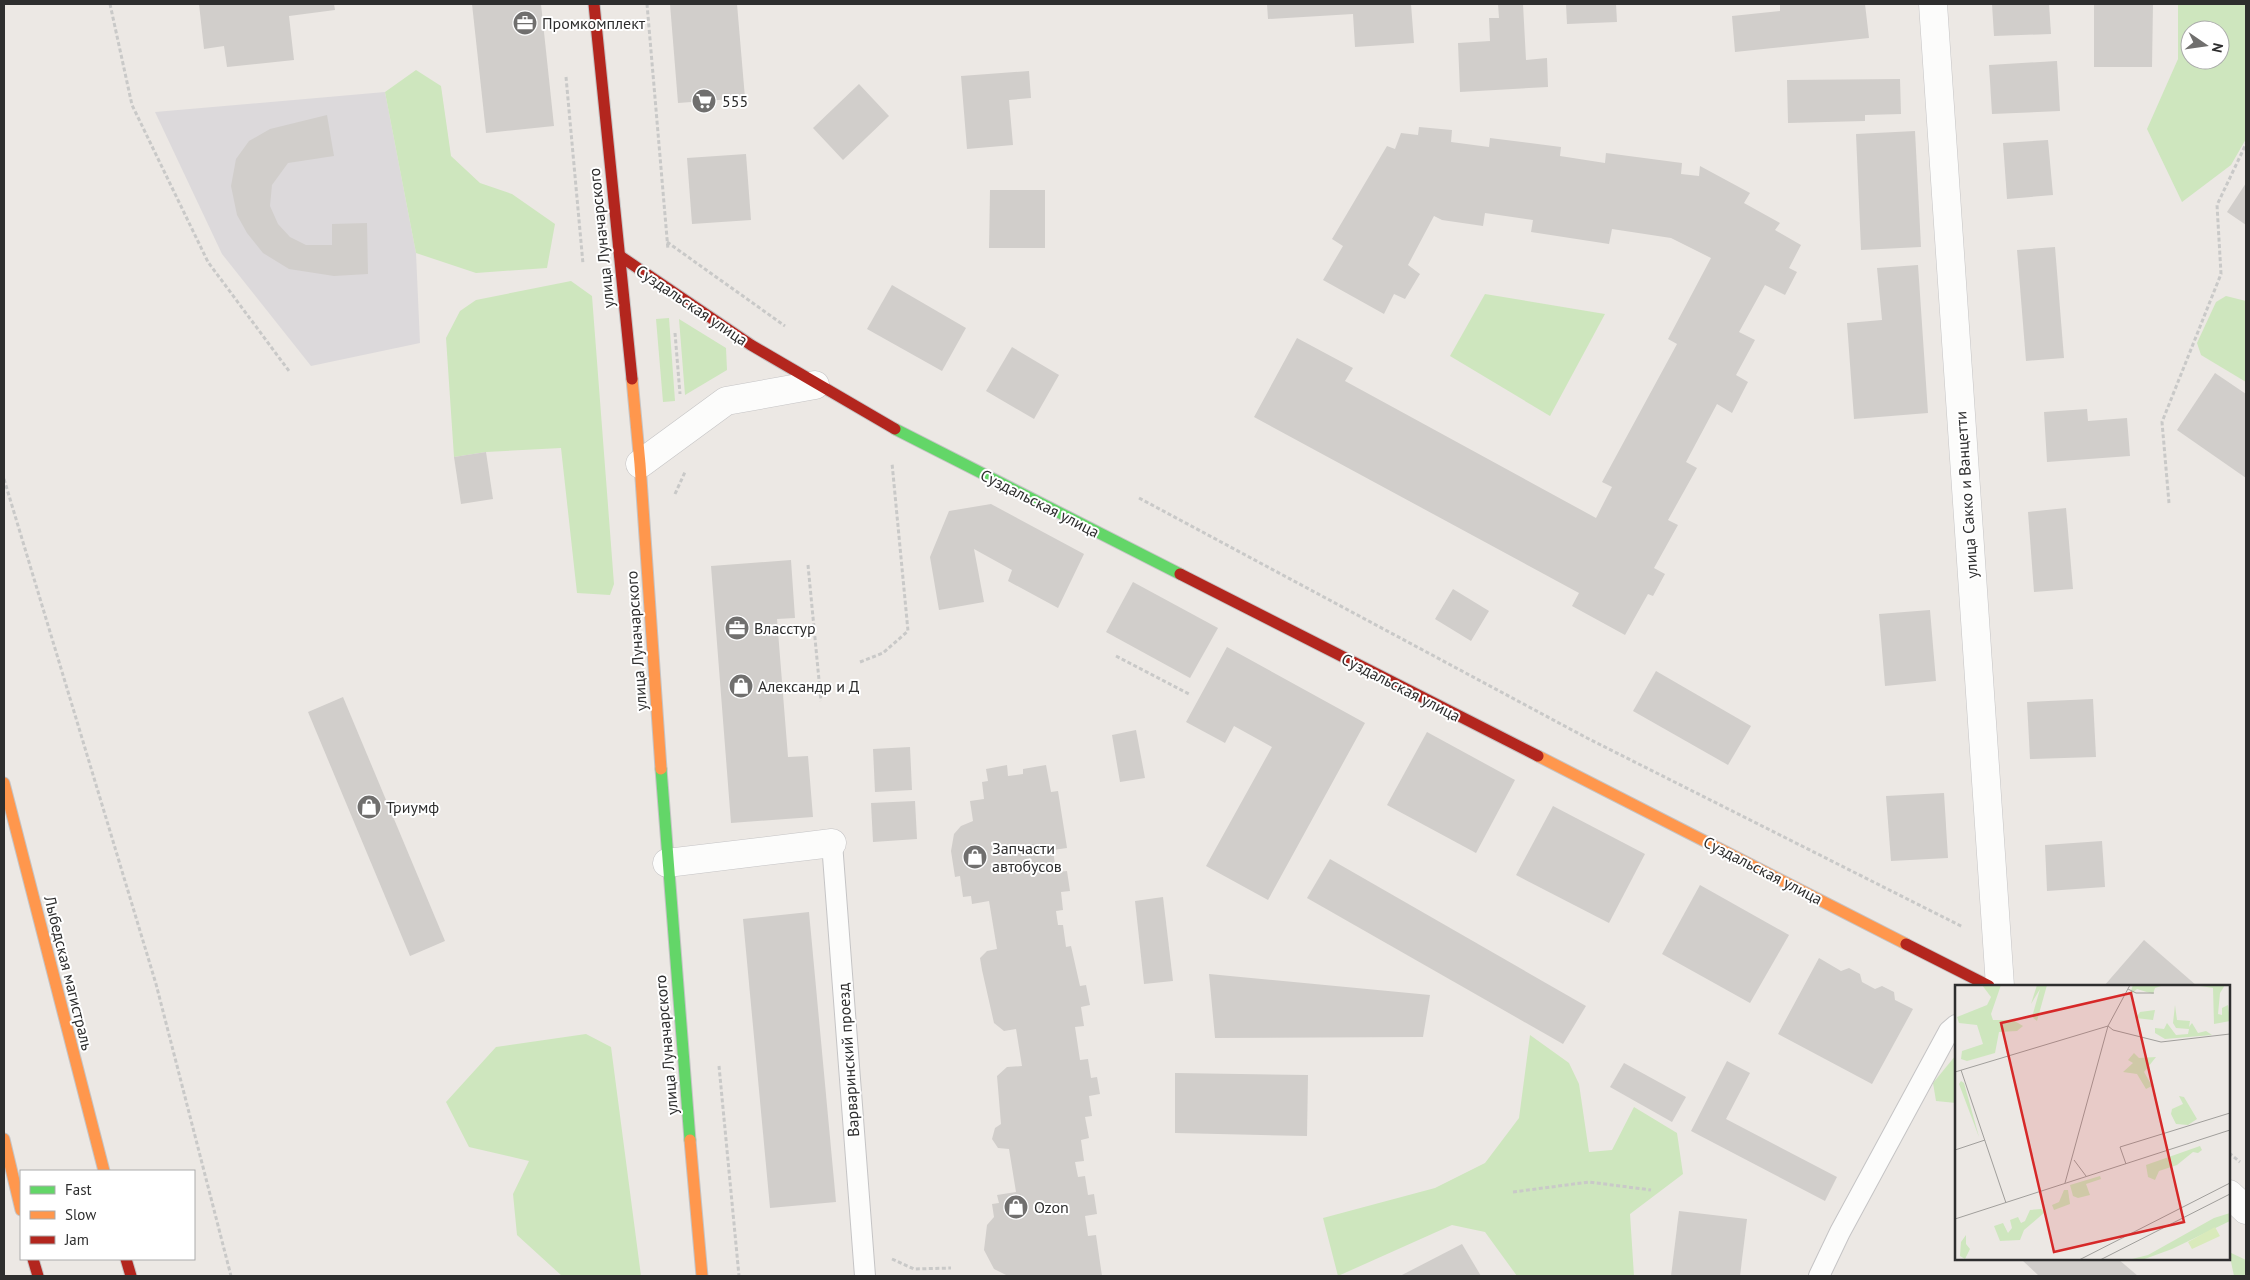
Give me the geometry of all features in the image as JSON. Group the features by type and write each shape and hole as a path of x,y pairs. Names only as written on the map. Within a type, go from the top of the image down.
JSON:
{"main road":[{"name":"улица Луначарского","path":"594,4 640,464 667,863 702,1276"},
{"name":"Суздальская улица","path":"620,256 671,294 815,385 888,426 1987,985"},
{"name":"Лыбедская магистраль","path":"4,784 104,1170"},
{"path":"4,1139 20,1206"},
{"path":"34,1260 38,1276"},
{"path":"126,1260 131,1276"}],"street":[{"name":"улица Сакко и Ванцетти","path":"1933,4 2000,985"},
{"path":"640,464 683,430 726,400 815,385"},
{"path":"667,863 832,843"},
{"path":"2230,1195 2246,1210"}],"lane":[{"name":"Варваринский проезд","path":"832,843 865,1276"},
{"path":"1819,1276 1840,1232 1940,1047 1949,1031 1955,1026"}],"path":[{"path":"110,4 132,105 208,262 289,371"},
{"path":"647,4 687,467 675,495"},
{"path":"566,69 583,264"},
{"path":"2169,503 2162,422 2221,274 2217,205 2246,144"},
{"path":"667,242 791,330"},
{"path":"860,662 883,653 908,631 888,426"},
{"path":"4,479 156,984 231,1276"},
{"path":"1139,498 1587,738 1961,924 1999,952"},
{"path":"808,565 820,701"},
{"path":"1116,656 1191,696"},
{"path":"719,1065 739,1276"},
{"path":"2230,1154 2244,1167"},
{"path":"1513,1192 1589,1182 1650,1190"},
{"path":"862,1246 914,1269 951,1268"}],"shaded area":[{"path":"385,92 416,253 420,343 311,366 222,254 155,112"}],"green space":[{"path":"2178,4 2246,4 2246,139 2231,165 2182,202 2147,129 2178,59"},
{"path":"416,70 441,86 451,156 480,183 512,194 555,224 547,268 476,273 416,253 385,92"},
{"path":"571,281 592,296 614,584 610,595 577,593 561,448 486,452 454,457 446,338 460,311 476,300"},
{"path":"1485,294 1605,314 1550,416 1450,356"},
{"path":"2226,296 2246,301 2246,382 2201,355 2197,343 2216,302"},
{"path":"669,318 675,401 663,402 656,319"},
{"path":"679,319 726,348 727,370 685,395"},
{"path":"586,1034 611,1047 641,1276 562,1276 517,1235 513,1194 529,1161 469,1147 446,1102 496,1047"},
{"path":"1530,1035 1569,1063 1579,1084 1589,1152 1612,1150 1634,1107 1677,1133 1683,1174 1630,1214 1634,1276 1517,1276 1485,1232 1452,1225 1338,1276 1323,1218 1435,1188 1485,1163 1519,1118"},
{"path":"1955,1056 1955,1103 1936,1101 1933,1083"},
{"path":"2230,1252 2246,1260 2246,1276 2234,1276"}],"building":[{"path":"199,4 334,4 335,10 289,16 294,60 227,67 224,46 204,49"},
{"path":"472,4 541,4 554,126 486,133"},
{"path":"670,4 737,4 745,98 678,103"},
{"path":"1267,4 1411,4 1414,43 1355,47 1353,14 1268,19"},
{"path":"1498,4 1523,4 1526,60 1547,58 1548,87 1460,92 1458,43 1490,41 1489,18 1499,18"},
{"path":"1566,4 1616,4 1617,22 1567,24"},
{"path":"1780,4 1865,4 1869,38 1735,52 1732,16 1780,11"},
{"path":"1992,4 2049,4 2051,34 1994,36"},
{"path":"2094,4 2153,4 2152,67 2094,67"},
{"path":"2057,61 2060,111 1992,114 1989,65"},
{"path":"1029,71 1031,98 1009,100 1013,145 967,149 961,76"},
{"path":"1900,79 1901,114 1865,115 1865,121 1788,123 1787,80"},
{"path":"859,84 889,116 843,160 813,128"},
{"path":"327,115 334,156 288,163 272,185 270,206 278,224 290,237 306,245 332,245 332,224 367,223 368,274 334,276 289,269 263,253 247,233 237,215 231,186 236,159 249,141 270,129"},
{"path":"1419,127 1452,130 1451,142 1489,147 1490,138 1561,147 1560,156 1605,163 1606,153 1682,163 1681,174 1699,176 1700,166 1750,193 1744,203 1780,223 1775,230 1801,245 1789,268 1797,272 1785,295 1765,285 1739,332 1755,340 1736,375 1748,382 1732,413 1717,404 1686,462 1697,468 1668,520 1678,525 1654,568 1665,574 1653,596 1648,594 1625,635 1572,606 1579,593 1254,417 1297,338 1353,368 1345,381 1596,518 1612,487 1602,482 1677,344 1668,339 1711,258 1671,238 1612,229 1609,244 1531,232 1533,220 1485,213 1483,226 1442,220 1434,216 1408,265 1420,274 1405,299 1394,294 1384,314 1323,280 1343,246 1332,239 1387,146 1395,149 1401,133 1418,135"},
{"path":"1915,131 1921,247 1861,250 1856,134"},
{"path":"2048,140 2053,195 2007,199 2003,143"},
{"path":"746,154 751,220 692,224 687,158"},
{"path":"2246,183 2246,225 2227,212"},
{"path":"990,190 1045,190 1045,248 989,248"},
{"path":"2055,247 2064,358 2026,361 2017,250"},
{"path":"1918,265 1928,413 1854,419 1847,323 1882,320 1877,268"},
{"path":"892,285 966,328 942,371 867,329"},
{"path":"1012,347 1059,375 1034,419 986,391"},
{"path":"2215,373 2246,394 2246,478 2177,430"},
{"path":"2087,409 2088,421 2127,418 2130,456 2047,462 2044,412"},
{"path":"486,452 493,499 461,504 454,457"},
{"path":"991,504 1084,554 1058,608 1008,581 1012,570 974,549 984,602 939,610 930,557 949,511"},
{"path":"2066,508 2073,589 2034,592 2028,512"},
{"path":"791,560 795,618 777,619 788,757 808,756 813,817 731,823 711,566"},
{"path":"1133,582 1218,628 1190,678 1106,632"},
{"path":"1453,589 1489,611 1471,641 1435,619"},
{"path":"1930,610 1936,681 1885,686 1879,614"},
{"path":"1227,647 1365,723 1268,900 1206,866 1272,747 1234,726 1225,743 1186,722"},
{"path":"1656,671 1751,726 1728,765 1633,711"},
{"path":"343,697 445,941 410,956 308,712"},
{"path":"2093,699 2096,757 2030,759 2027,702"},
{"path":"1136,730 1145,778 1120,782 1112,735"},
{"path":"1427,732 1515,780 1476,853 1387,805"},
{"path":"910,747 912,790 875,792 873,749"},
{"path":"1007,765 1008,776 1023,774 1023,769 1046,765 1051,792 1058,791 1067,848 1053,850 1056,872 1067,871 1070,891 1061,892 1063,910 1056,911 1058,925 1063,925 1066,947 1071,946 1080,986 1086,985 1090,1005 1081,1007 1084,1026 1075,1027 1080,1060 1088,1059 1091,1078 1097,1077 1100,1094 1089,1096 1092,1116 1085,1117 1089,1138 1081,1140 1084,1161 1075,1162 1078,1177 1085,1176 1088,1195 1094,1194 1097,1214 1085,1216 1088,1236 1096,1235 1102,1276 1008,1276 994,1269 984,1250 987,1225 994,1217 992,1204 999,1203 997,1195 1016,1192 1009,1149 998,1148 992,1139 995,1128 1001,1124 997,1076 1007,1067 1022,1066 1016,1029 1004,1031 994,1023 982,970 980,958 987,951 997,949 989,901 972,904 971,896 963,897 960,876 955,877 951,851 954,834 961,826 973,821 970,801 984,799 982,782 988,781 986,769"},
{"path":"1944,793 1948,858 1891,861 1886,796"},
{"path":"915,801 917,839 873,842 871,803"},
{"path":"1553,806 1645,854 1609,923 1516,875"},
{"path":"2102,841 2105,887 2047,891 2045,845"},
{"path":"1330,859 1586,1006 1563,1044 1307,898"},
{"path":"1700,885 1789,935 1750,1003 1662,954"},
{"path":"1163,897 1173,981 1144,984 1135,901"},
{"path":"809,912 836,1202 770,1208 743,919"},
{"path":"2144,940 2196,985 2105,985"},
{"path":"1819,958 1841,971 1849,968 1860,974 1862,982 1875,989 1882,986 1894,992 1895,1000 1913,1009 1872,1084 1778,1034"},
{"path":"1209,974 1430,995 1423,1037 1215,1038"},
{"path":"1727,1061 1750,1073 1726,1119 1837,1177 1825,1201 1691,1131"},
{"path":"1624,1063 1686,1097 1672,1122 1610,1087"},
{"path":"1175,1073 1308,1075 1307,1136 1175,1133"},
{"path":"1679,1211 1747,1219 1740,1276 1671,1276"},
{"path":"1462,1244 1481,1276 1400,1276"},
{"path":"2022,1260 2119,1260 2138,1276 2039,1276"}],"traffic: fast":[{"path":"895,429 1180,574"},
{"path":"661,769 690,1140"}],"traffic: slow":[{"path":"632,379 640,464 661,769"},
{"path":"1538,756 1906,944"},
{"path":"4,783 104,1170"},
{"path":"4,1139 20,1206"},
{"path":"690,1140 702,1276"}],"traffic: jam":[{"path":"594,4 632,379"},
{"path":"620,256 751,345 895,429"},
{"path":"1180,574 1538,756"},
{"path":"1906,944 1987,985"},
{"path":"33,1260 38,1276"},
{"path":"126,1260 131,1276"}],"place":[{"name":"Промкомплект","path":"525,23"},
{"name":"555","path":"704,101"},
{"name":"Власстур","path":"737,628"},
{"name":"Александр и Д","path":"741,686"},
{"name":"Триумф","path":"369,807"},
{"name":"Запчасти автобусов","path":"975,857"},
{"name":"Ozon","path":"1016,1207"}]}
